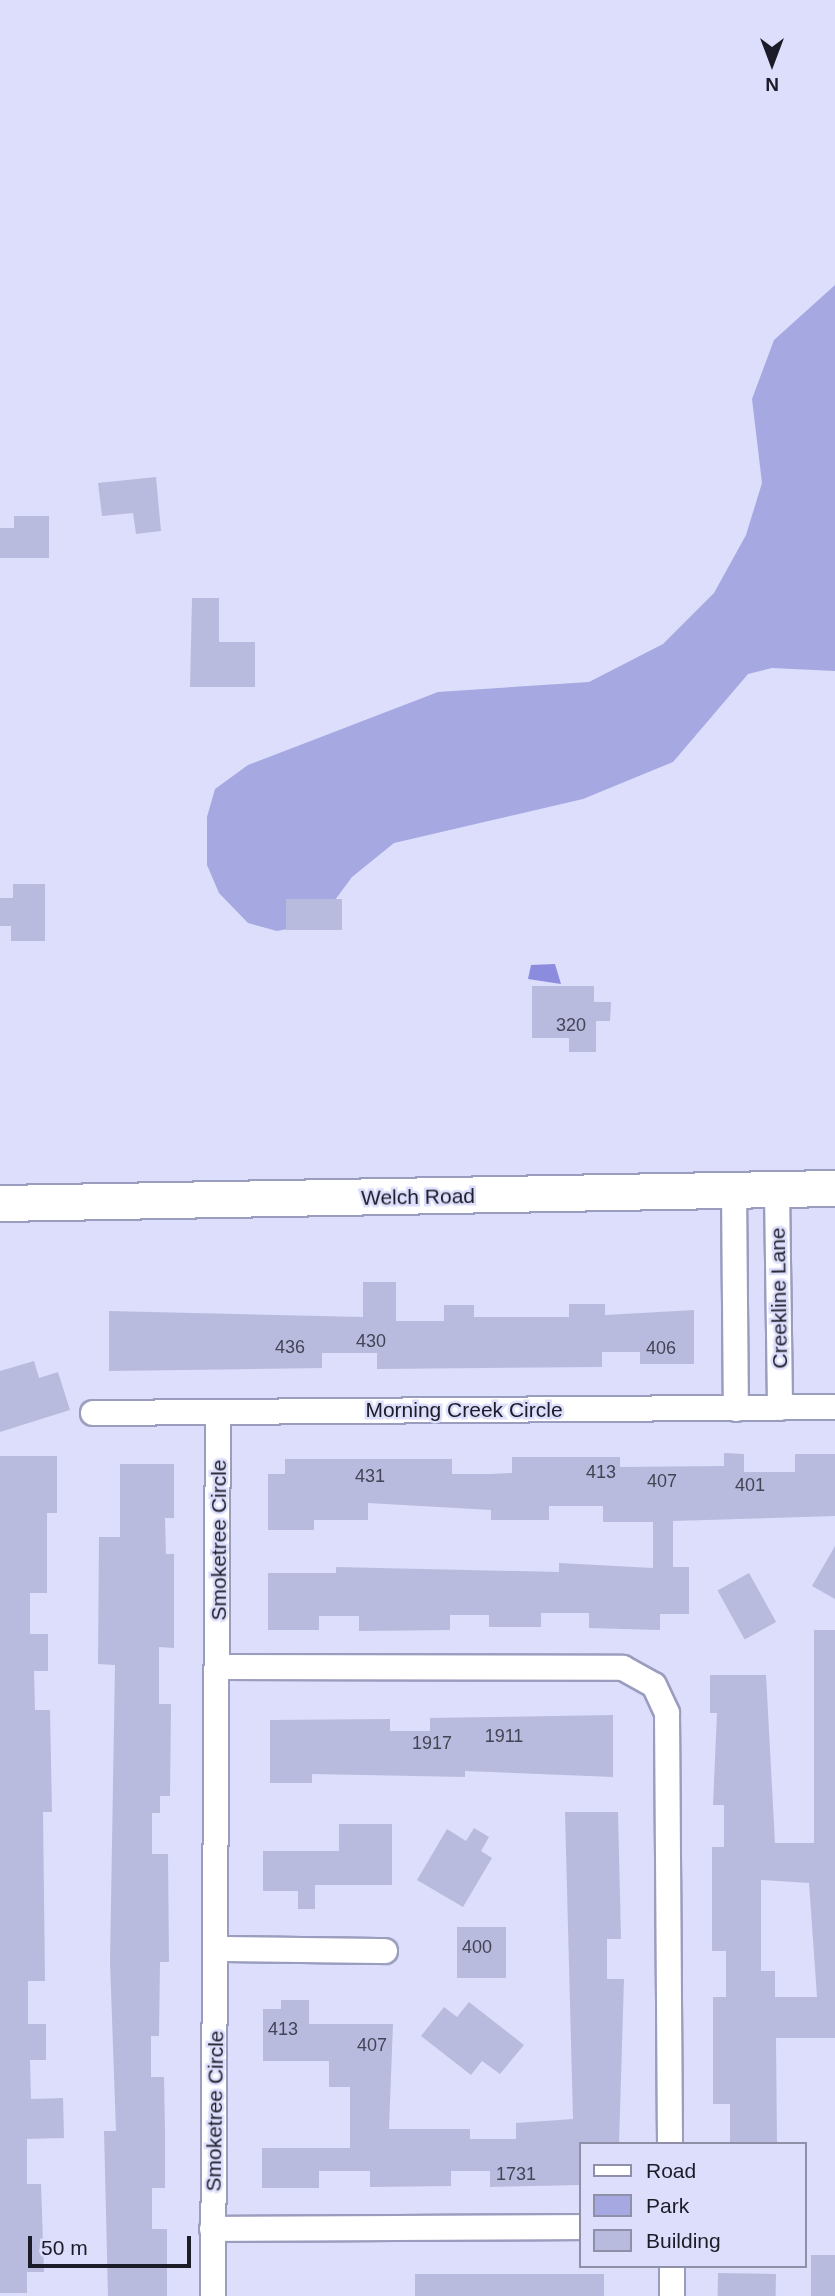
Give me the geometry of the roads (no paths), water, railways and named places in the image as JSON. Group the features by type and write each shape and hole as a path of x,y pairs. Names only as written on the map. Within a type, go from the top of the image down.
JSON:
{"main road":[{"name":"Welch Road","path":"0,1203 835,1188"}],"street":[{"name":"Creekline Lane","path":"734,1189 736,1409"},
{"name":"Creekline Lane","path":"777,1189 780,1408"},
{"name":"Morning Creek Circle","path":"93,1413 835,1407"},
{"name":"Smoketree Circle","path":"213,2296 212,2229 219,1949 219,1412"},
{"path":"220,1667 623,1668 653,1685 667,1713 670,2142"},
{"path":"219,1949 385,1951"},
{"path":"212,2229 580,2227"},
{"path":"672,2268 672,2296"}]}
